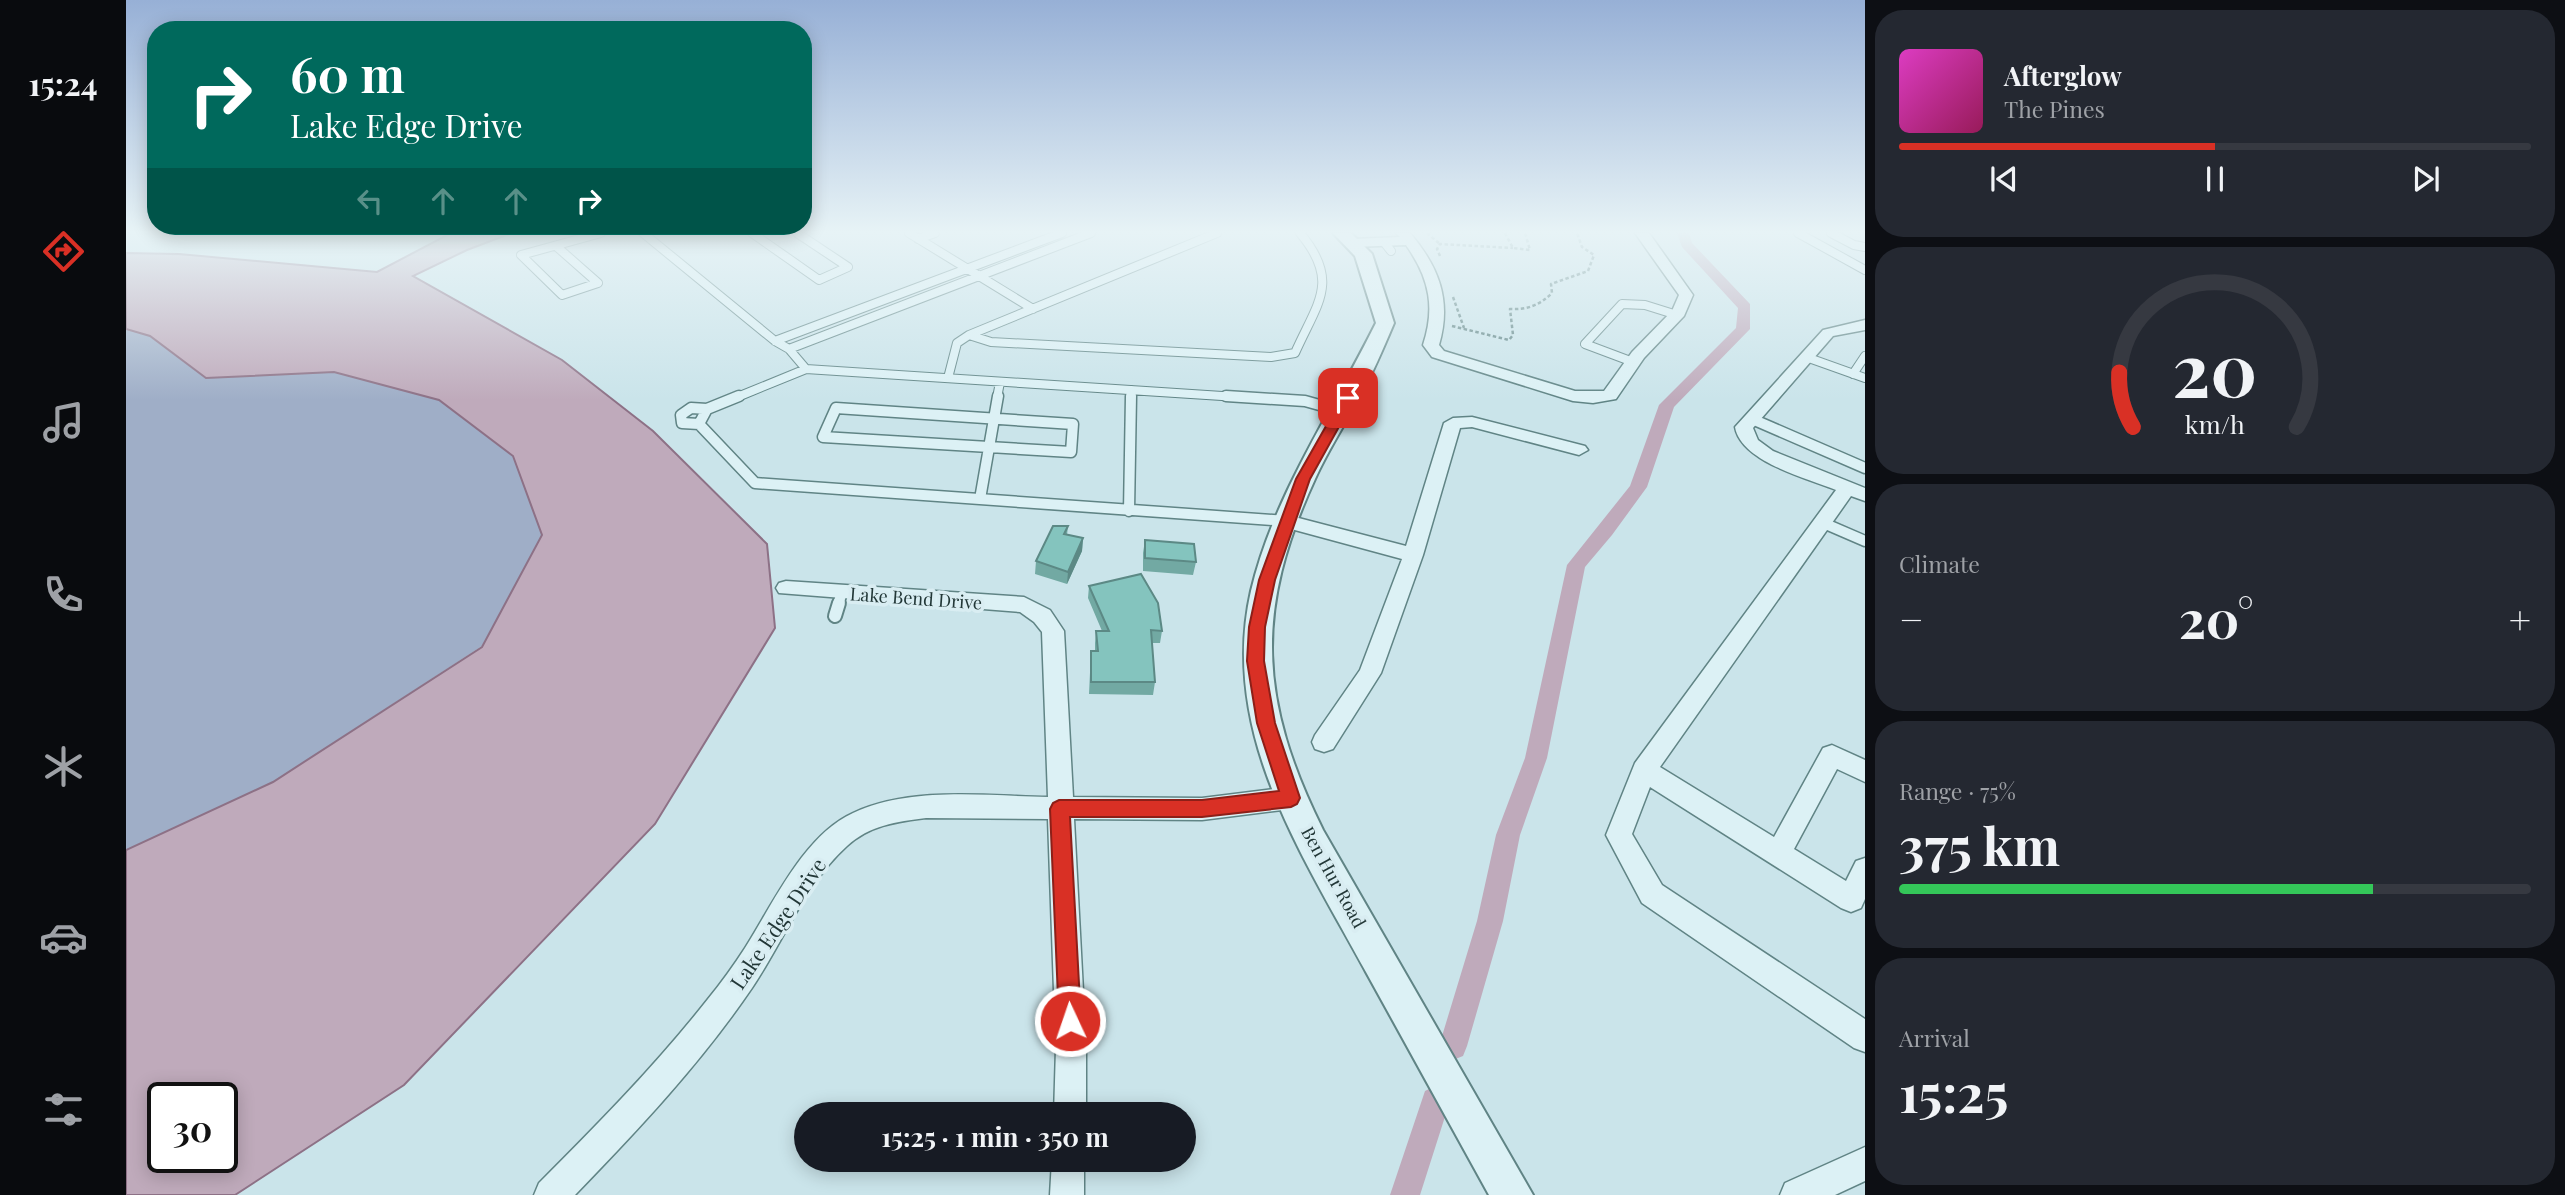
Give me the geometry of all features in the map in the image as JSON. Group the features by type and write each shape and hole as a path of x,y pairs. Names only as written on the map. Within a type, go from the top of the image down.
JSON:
{"street":[{"name":"Ben Hur Road","path":"1371,289 1385,323 1303,479 1267,580 1257,627 1256,661 1266,723 1291,798 1512,1195"},
{"path":"1436,289 1437,325 1431,345 1438,354 1573,396 1593,398 1610,395 1633,362 1677,315 1686,295 1682,289"},
{"path":"1865,325 1828,333 1744,427 1745,436 1754,447 1767,455 1856,491 1821,522 1644,770 1619,835 1652,894 1865,1037"},
{"path":"1324,741 1370,673 1413,555 1453,422 1472,422 1579,450"},
{"path":"1287,521 1413,555"},
{"name":"Lake Bend Drive","path":"786,588 1024,606 1042,616 1053,631 1059,809"},
{"path":"1777,854 1832,755 1865,772"},
{"path":"1644,770 1851,899 1865,870"},
{"name":"Lake Edge Drive","path":"551,1195 626,1120 705,1027 742,977 815,863 855,824 891,811 926,807 1202,809 1291,798"},
{"path":"1059,809 1071,1048 1070,1102"},
{"path":"1797,1195 1865,1164"},
{"path":"1067,1195 1068,1172"}],"lane":[{"path":"556,289 562,295 581,289"},
{"path":"711,289 775,341 789,349 806,369"},
{"path":"775,341 914,289"},
{"path":"789,349 945,289"},
{"path":"999,289 1033,309"},
{"path":"948,378 957,343 969,335 1082,289"},
{"path":"969,335 990,342 1289,355 1295,353 1324,289"},
{"path":"1633,362 1584,344 1622,304 1645,305 1677,315"},
{"path":"1853,374 1865,356"},
{"path":"1806,357 1865,378"},
{"path":"1287,521 755,483 699,424 682,423 681,415 691,408 707,409 806,369 1305,401 1341,411"},
{"path":"981,499 1000,382"},
{"path":"1129,511 1131,390"},
{"path":"836,408 994,417 1073,424 1071,452 823,437 836,408"},
{"path":"699,424 707,409"},
{"path":"1752,419 1865,468"},
{"path":"1821,522 1865,541"},
{"path":"835,616 842,592"}],"path":[{"path":"1451,289 1464,328"},
{"path":"1437,325 1464,328 1509,341 1513,335 1510,309 1525,311 1540,304 1552,293 1551,289"}],"shaded area":[{"path":"126,289 436,289 562,360 653,431 767,544 775,628 655,824 404,1085 235,1195 126,1195 126,850 273,782 482,647 542,535 513,456 439,400 334,372 206,378 150,336 126,329"},
{"path":"126,329 150,336 206,378 334,372 439,400 513,456 542,535 482,646 273,782 126,850"}],"building":[{"path":"1053,526 1068,526 1064,534 1083,538 1068,572 1036,561"},
{"path":"1145,540 1194,544 1196,562 1145,558"},
{"path":"1141,574 1158,603 1162,631 1151,630 1155,682 1091,682 1091,651 1098,651 1096,631 1109,631 1089,586"}],"waterway":[{"path":"1453,1046 1490,921 1508,835 1536,758 1576,565 1606,531 1638,487 1667,405 1743,329 1745,307 1728,289"},
{"path":"1405,1195 1435,1101"}],"route":[{"path":"1070,1021 1059,809 1202,809 1291,798 1266,723 1256,661 1257,627 1267,580 1303,479 1348,398"}]}
